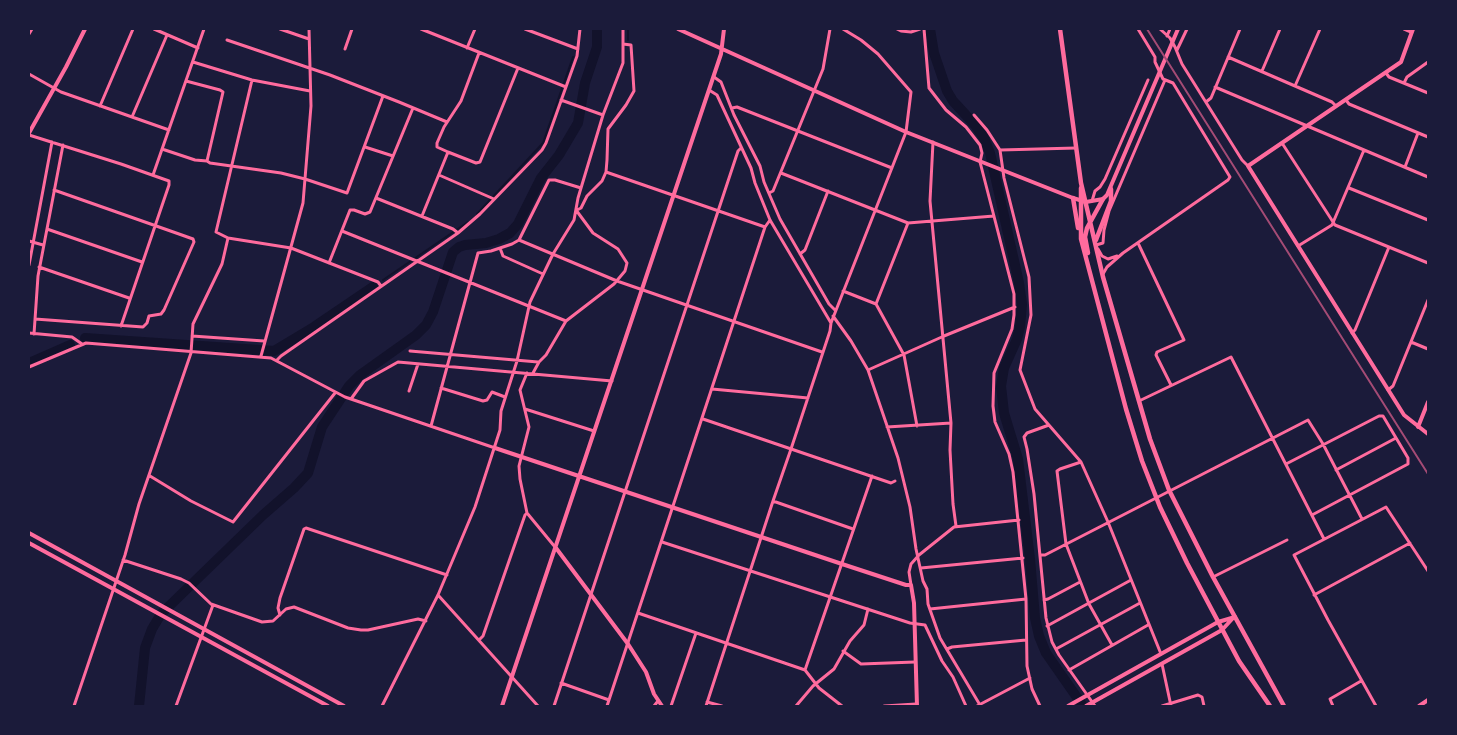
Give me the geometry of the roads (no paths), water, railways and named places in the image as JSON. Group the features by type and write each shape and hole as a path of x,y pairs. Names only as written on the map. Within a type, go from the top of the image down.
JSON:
{"main road":[{"path":"1060,29 1081,184 1097,245 1103,277 1152,445 1169,490 1213,577 1284,706"},
{"path":"1081,184 1081,239"},
{"path":"1097,245 1098,233 1111,201 1111,189"},
{"path":"1073,198 1081,239 1126,410 1156,497 1187,563 1222,630 1239,661 1270,706"},
{"path":"1093,279 1085,237 1090,220 1103,199"}],"street":[{"path":"29,34 32,29"},
{"path":"85,29 29,134 153,175 170,183 129,298 121,326"},
{"path":"100,106 133,29"},
{"path":"154,29 198,48"},
{"path":"153,175 204,29"},
{"path":"280,29 309,39"},
{"path":"261,354 302,203 311,106 309,29"},
{"path":"345,49 352,29"},
{"path":"421,29 566,88"},
{"path":"467,48 475,29"},
{"path":"525,29 578,49"},
{"path":"277,360 280,356 458,233 474,220 544,148 578,49 580,29"},
{"path":"382,706 426,621 476,507 500,430 501,411 517,361 529,306 553,254 574,220 577,201 603,115 622,63 623,29"},
{"path":"678,29 906,132 1086,202 1092,202 1108,196 1178,29"},
{"path":"502,706 714,77 723,48 724,29"},
{"path":"769,193 774,192 824,64 830,29"},
{"path":"706,706 773,501 792,449 833,316 906,132 911,92 878,54 843,29"},
{"path":"853,35 854,29"},
{"path":"897,29 911,32 922,29 929,88 946,110 966,127 976,139 981,149 980,162 1013,287 1015,307 1012,329 994,373 992,399 996,422 1012,466 1023,558 1027,666 1032,689 1040,706"},
{"path":"1103,277 1105,268 1123,253 1230,177 1173,84 1163,79 1155,62 1155,57 1138,29"},
{"path":"1160,29 1177,50 1182,64 1404,415 1428,434"},
{"path":"1167,36 1170,29"},
{"path":"1177,50 1187,29"},
{"path":"1206,102 1211,98 1240,29"},
{"path":"1262,71 1280,29"},
{"path":"1295,86 1320,29"},
{"path":"1248,166 1402,61 1412,30 1404,29"},
{"path":"132,117 167,34"},
{"path":"227,40 311,69 447,122"},
{"path":"576,210 580,209 587,196 602,181 606,172 608,128 626,105 634,88 631,45 623,44"},
{"path":"480,53 461,101 447,122 437,145 448,152 476,163 480,162 518,68"},
{"path":"1228,57 1332,102 1336,106"},
{"path":"193,62 252,80 310,91"},
{"path":"1404,83 1407,77 1428,62"},
{"path":"1386,73 1388,77 1428,93"},
{"path":"29,74 54,89 169,130"},
{"path":"714,77 721,82 760,166 764,182 780,219 829,304 836,310"},
{"path":"252,80 216,232 228,238 291,248 378,282 381,286"},
{"path":"1092,202 1095,191 1105,180 1148,80"},
{"path":"1123,253 1108,259 1102,256 1097,245 1103,243 1109,211 1165,80"},
{"path":"186,81 223,92 207,161"},
{"path":"1215,87 1428,177"},
{"path":"709,90 717,95 752,168 755,183 770,220 831,323"},
{"path":"162,149 195,160 281,173 347,193 383,96"},
{"path":"561,100 603,115"},
{"path":"1346,100 1349,104 1428,137"},
{"path":"732,108 737,107 892,168"},
{"path":"329,262 350,210 368,214 413,108"},
{"path":"974,115 1000,150 1002,170 1030,284 1031,315 1020,370 1034,406 1081,462 1108,522 1161,654"},
{"path":"1404,167 1418,133"},
{"path":"29,265 31,241 52,142"},
{"path":"933,142 930,201 951,423 950,450 956,526"},
{"path":"1282,143 1333,223 1428,263"},
{"path":"34,334 39,267 63,146"},
{"path":"364,147 393,156"},
{"path":"554,706 738,151 741,148"},
{"path":"1000,150 1076,148"},
{"path":"1298,246 1330,227 1333,223 1364,150"},
{"path":"422,216 448,152"},
{"path":"606,172 765,227"},
{"path":"781,173 908,223 994,216"},
{"path":"439,175 494,199"},
{"path":"431,426 478,253 500,248 519,240 549,180 581,188"},
{"path":"1348,188 1428,220"},
{"path":"34,318 143,327 147,323 149,316 163,312 194,242 193,239 54,190"},
{"path":"800,254 805,250 828,191"},
{"path":"376,198 453,229 458,233"},
{"path":"577,201 580,204 584,203"},
{"path":"533,373 539,362 546,356 566,321 617,281 626,271 626,262 616,248 593,233 576,210"},
{"path":"607,706 765,227 770,220"},
{"path":"876,304 908,223"},
{"path":"47,228 142,262"},
{"path":"342,231 566,321"},
{"path":"74,706 191,350 193,324 222,264 228,238"},
{"path":"519,240 617,281 822,352"},
{"path":"31,241 43,245"},
{"path":"1138,243 1184,340 1157,352 1156,355 1171,385"},
{"path":"1352,333 1355,330 1389,247"},
{"path":"500,248 503,256 543,274"},
{"path":"39,267 129,298"},
{"path":"843,291 876,304 904,355 917,426"},
{"path":"1388,390 1393,386 1428,300"},
{"path":"868,370 1015,307"},
{"path":"833,316 851,341 868,370 887,427 910,507 916,549 927,589 930,609 940,638 979,705 1030,678"},
{"path":"29,333 72,337 82,344"},
{"path":"192,336 264,341"},
{"path":"1411,342 1428,349"},
{"path":"29,367 82,344 89,343 261,354 277,360 345,397 761,538 911,585"},
{"path":"410,350 539,362"},
{"path":"1138,401 1232,356 1324,539"},
{"path":"351,399 364,381 395,363 612,381"},
{"path":"409,391 418,364"},
{"path":"527,373 520,390 529,427 519,471 527,513 556,548 628,644 646,672 662,706"},
{"path":"441,388 483,401 487,400 492,392 505,397"},
{"path":"712,389 808,398"},
{"path":"150,476 191,501 232,522 337,394"},
{"path":"1418,427 1428,402"},
{"path":"525,409 594,431"},
{"path":"1286,464 1379,416 1383,416 1408,458 1408,464 1312,516"},
{"path":"703,419 872,476 891,482 896,481"},
{"path":"1040,555 1066,544 1308,420 1323,444 1362,519"},
{"path":"887,427 951,423"},
{"path":"1049,425 1024,436 1030,466 1047,626 1056,649 1090,705 1222,630 1235,617"},
{"path":"1336,470 1396,438"},
{"path":"1081,462 1057,471 1066,544 1089,604 1112,645"},
{"path":"805,670 872,476"},
{"path":"773,501 853,529"},
{"path":"1376,706 1314,595 1294,555 1386,507 1428,571"},
{"path":"479,640 483,636 527,513"},
{"path":"884,706 917,705 914,603 910,568 919,555 956,526 1019,520"},
{"path":"280,615 278,608 280,598 304,529 306,528 447,575"},
{"path":"29,533 344,706"},
{"path":"1213,577 1287,540"},
{"path":"662,542 915,624 925,625 935,647 953,676 966,706"},
{"path":"29,543 328,706"},
{"path":"1314,595 1410,543"},
{"path":"921,568 1023,558"},
{"path":"123,560 175,576 189,583 213,605 265,623 273,621 286,609 294,607 348,628 366,630 418,619 426,621"},
{"path":"1047,626 1131,580"},
{"path":"1044,600 1048,600 1080,582"},
{"path":"438,595 538,706"},
{"path":"930,609 1026,599"},
{"path":"1056,649 1140,603"},
{"path":"176,706 213,605"},
{"path":"796,706 816,684 832,671 843,651 864,625 868,609"},
{"path":"638,613 805,670 816,684 842,706"},
{"path":"1068,706 1218,622 1235,617"},
{"path":"1069,670 1148,624"},
{"path":"671,706 696,633"},
{"path":"947,649 1026,640"},
{"path":"843,651 861,664 915,662"},
{"path":"1162,664 1171,704"},
{"path":"1333,706 1330,698 1361,681"},
{"path":"561,683 609,700"},
{"path":"1162,706 1200,695 1204,706"},
{"path":"1420,706 1428,700"},
{"path":"654,706 658,701"},
{"path":"708,702 722,706"}],"waterway":[{"path":"139,706 145,648 152,629 161,614 308,473 322,427 349,386 360,375 416,335 426,325 433,312 453,252 465,245 486,243 499,239 510,233 518,224 541,178 559,155 578,123 585,83 597,47 597,29"},
{"path":"628,29 628,40"},
{"path":"930,29 934,53 947,91 953,101 975,125 984,138 990,153 1022,304 1017,339 1004,368 1001,386 1004,413 1018,459 1035,618 1039,636 1046,653 1083,706"},
{"path":"477,214 543,143 573,57"},
{"path":"383,280 468,222"},
{"path":"85,338 274,351 314,327 373,287"},
{"path":"29,363 70,345"}],"railway":[{"path":"1147,29 1428,474"}]}
